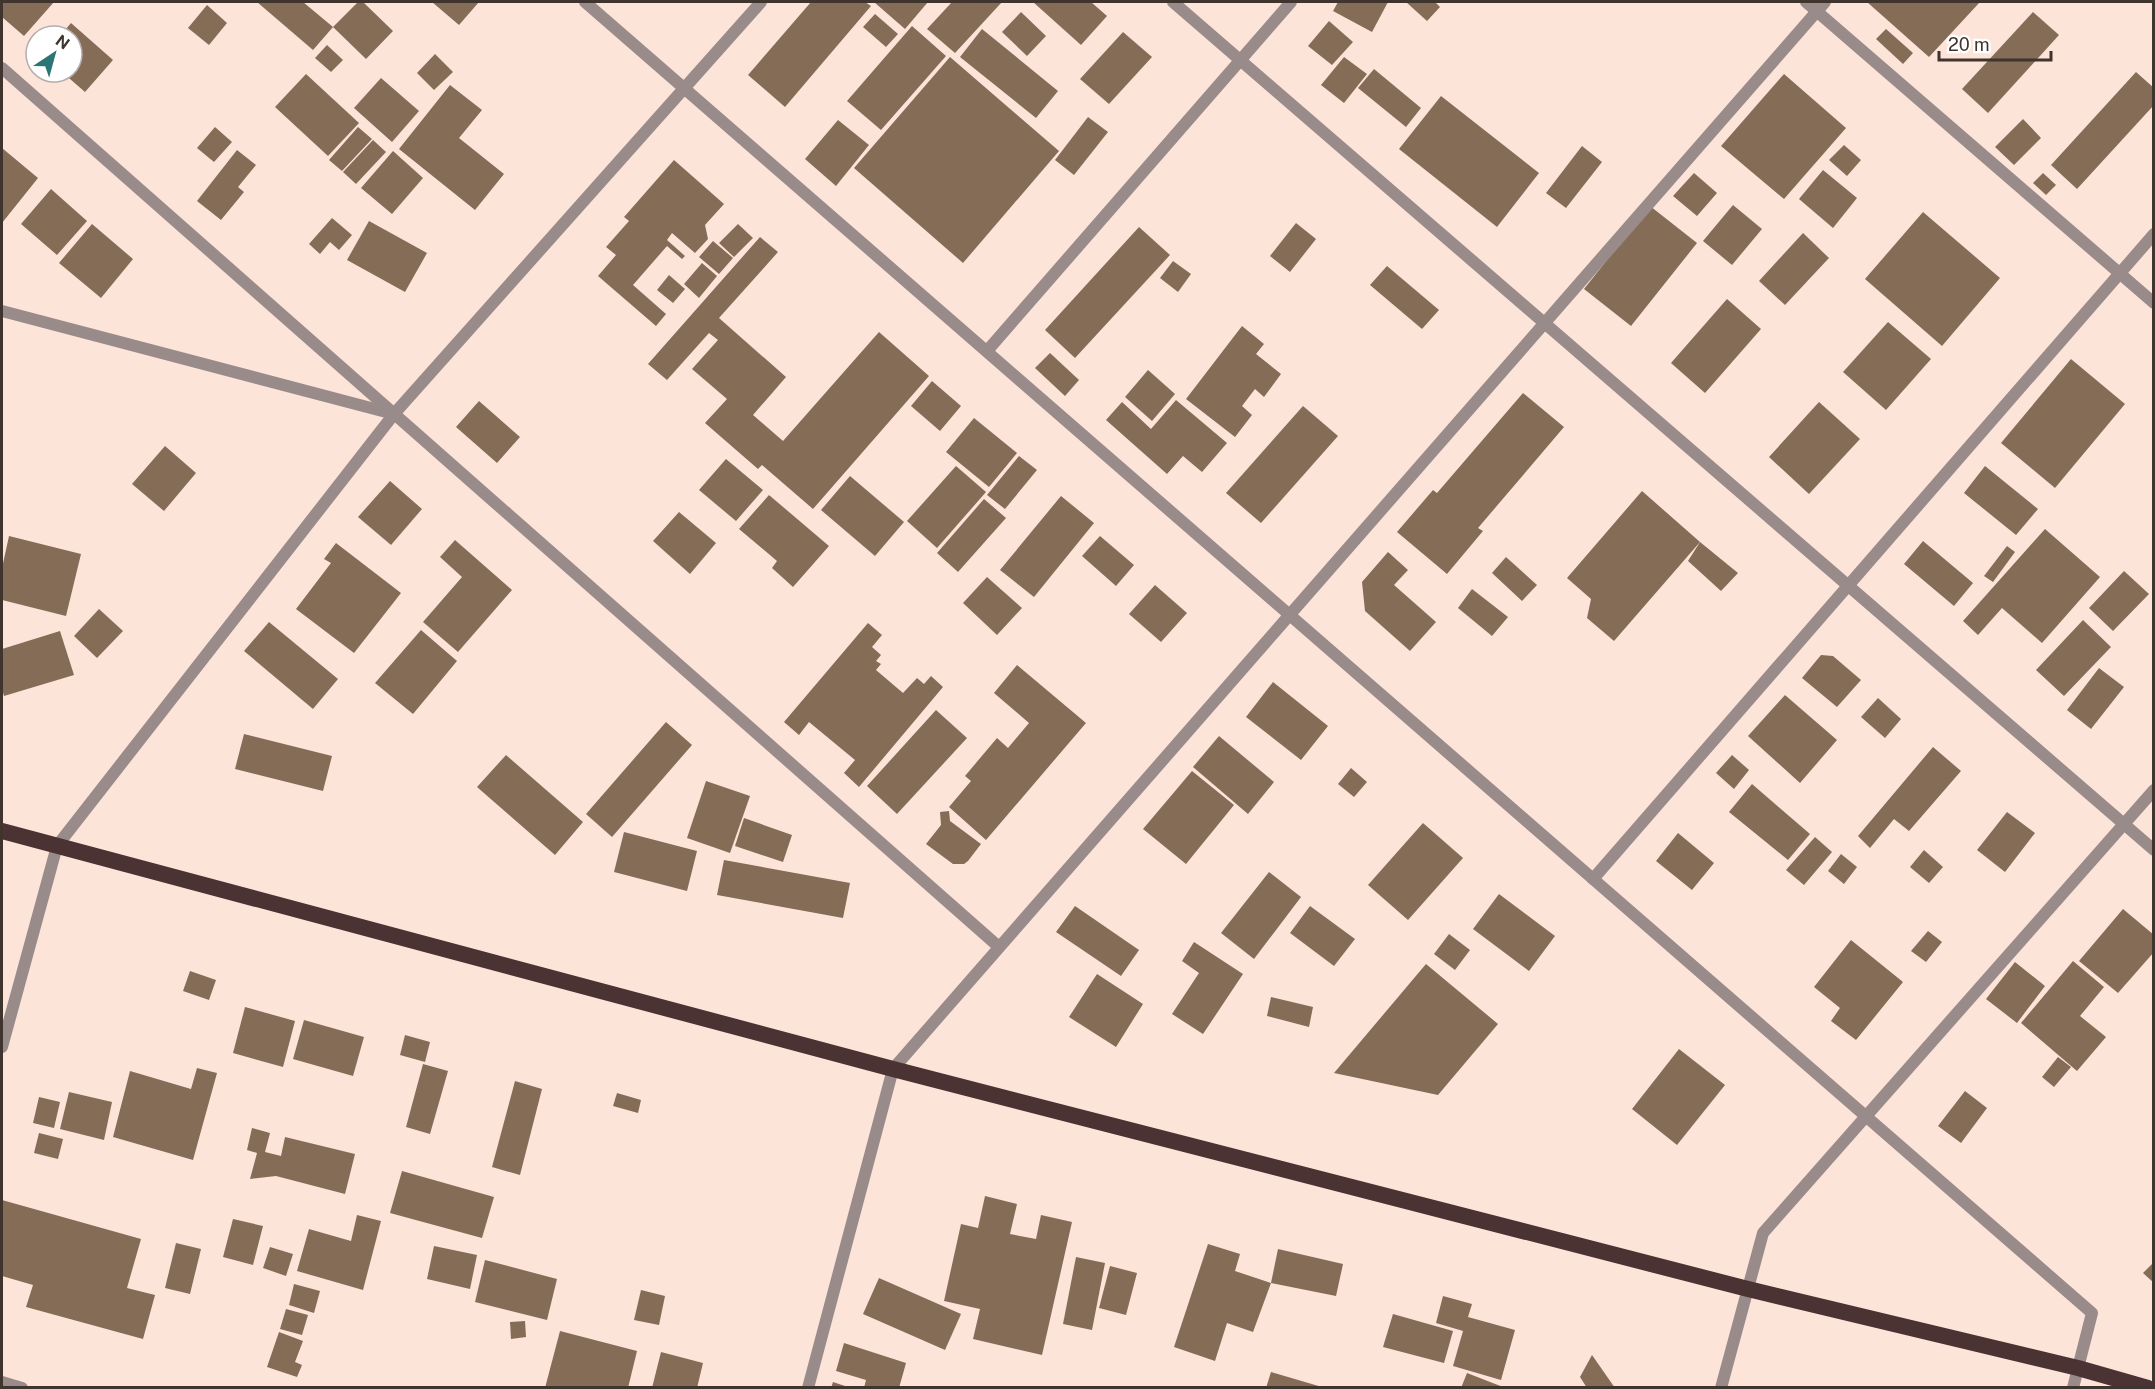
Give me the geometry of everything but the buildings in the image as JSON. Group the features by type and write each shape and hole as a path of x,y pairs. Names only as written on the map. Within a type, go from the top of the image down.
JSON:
{"highway":[{"path":"2,831 893,1069 1748,1289 2078,1368 2148,1388"}],"street":[{"path":"585,2 2092,1313 2073,1388"},
{"path":"2,1047 57,846 394,414 761,2"},
{"path":"1173,2 2154,850"},
{"path":"987,351 1292,2"},
{"path":"1806,2 1821,6 2154,303"},
{"path":"807,1388 893,1069 1821,6"},
{"path":"2,68 999,947"},
{"path":"1593,879 2154,234"},
{"path":"2,311 394,414"},
{"path":"1721,1388 1763,1233 2154,789"},
{"path":"2,1382 22,1388"}]}
